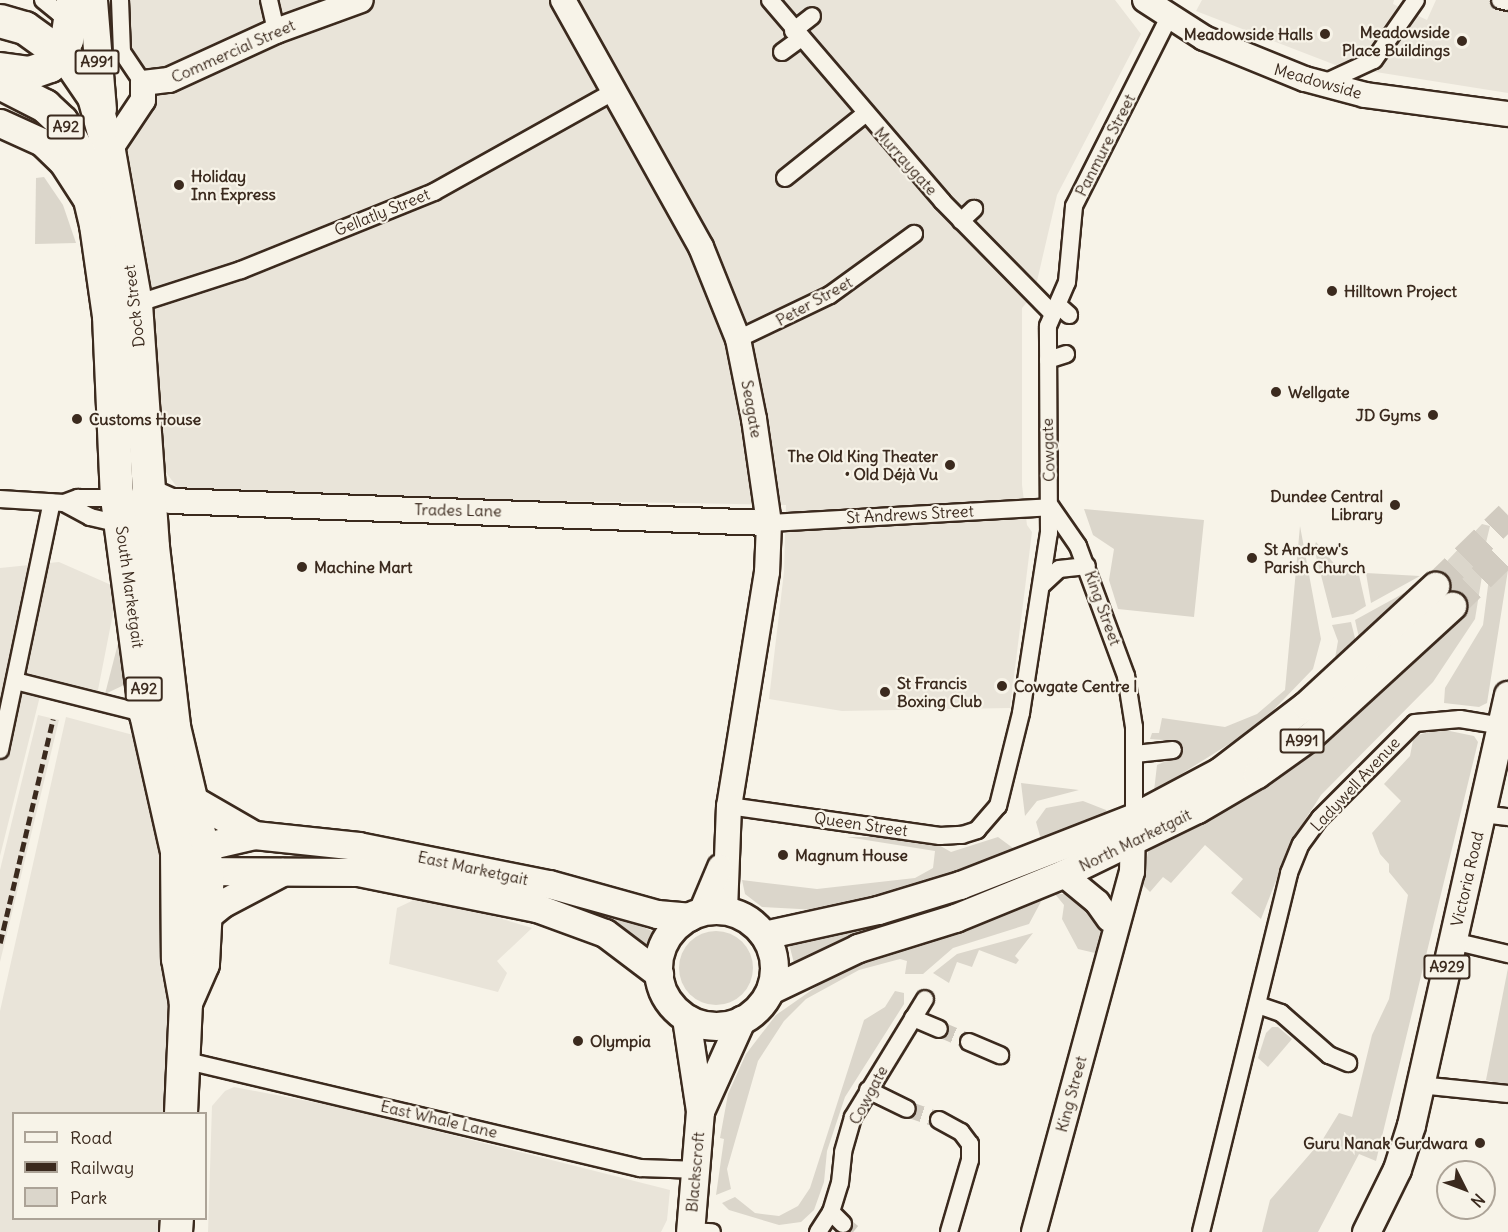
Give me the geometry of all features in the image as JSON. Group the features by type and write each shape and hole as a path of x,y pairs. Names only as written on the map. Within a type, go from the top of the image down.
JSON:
{"highway":[{"path":"0,69 30,74 41,71 60,53 67,40 70,3"},
{"name":"A92","path":"0,21 25,28 60,53 79,73 107,137"},
{"name":"A92","path":"0,83 45,106 62,122 79,153 89,204"},
{"name":"Dock Street","path":"107,137 136,304 137,504"},
{"name":"Dock Street","path":"89,204 96,225 137,504"},
{"name":"South Marketgait","path":"137,504 146,714 192,860"},
{"name":"South Marketgait","path":"137,504 174,727 190,798"},
{"name":"A92","path":"181,1112 186,1003 178,959 192,860 190,798"},
{"name":"A92","path":"186,1003 203,964 208,915 192,860"}],"main road":[{"name":"A991","path":"70,3 107,137"},
{"path":"0,123 42,142 62,161 89,204"},
{"name":"North Marketgait","path":"764,935 878,910 960,885 1134,817 1220,771 1443,596 1310,736 1257,774 1130,848 955,918 858,948 770,990"},
{"name":"Victoria Road","path":"1366,1232 1403,1154 1453,941 1495,815 1508,695"},
{"name":"East Marketgait","path":"190,798 254,835 399,853 549,884 657,914 705,913"},
{"name":"East Marketgait","path":"192,860 254,835"},
{"name":"East Marketgait","path":"192,860 286,870 368,874 537,908 605,933 658,974"},
{"path":"208,915 223,903 286,870"},
{"path":"705,913 740,915 764,935 772,952 774,971 770,990 763,1002 741,1020 723,1026 704,1025 686,1018 663,991 658,974 661,951 672,931 705,913"},
{"name":"Blackscroft","path":"686,1018 700,1111 696,1170 698,1232"},
{"name":"Blackscroft","path":"700,1111 741,1020"}],"street":[{"path":"107,137 143,100 144,83 122,52 120,0"},
{"path":"269,0 276,31"},
{"name":"Commercial Street","path":"144,83 169,80 276,31 361,0"},
{"name":"Seagate","path":"563,0 701,247 738,339 769,522 767,572 729,806 724,857 705,913"},
{"name":"Murraygate","path":"770,0 865,114 941,211 961,221 1060,311"},
{"name":"Meadowside","path":"1145,0 1169,17 1228,50 1321,84 1365,95 1508,114"},
{"path":"1365,95 1374,60 1416,0"},
{"path":"1500,0 1508,2"},
{"path":"782,52 812,16"},
{"name":"Panmure Street","path":"1060,311 1067,282 1074,206 1169,17"},
{"path":"1321,84 1374,60"},
{"name":"Gellatly Street","path":"136,304 241,270 388,210 480,168 615,91"},
{"path":"785,178 865,114"},
{"path":"961,221 974,209"},
{"name":"Peter Street","path":"738,339 830,295 914,234"},
{"name":"Cowgate","path":"989,819 1006,785 1041,586 1051,507 1046,459 1048,326 1060,311"},
{"path":"1048,360 1066,354"},
{"path":"0,499 58,502 78,498 137,504"},
{"name":"Trades Lane","path":"137,504 171,501 514,511 769,522"},
{"path":"58,502 90,517 137,504"},
{"path":"0,750 58,502"},
{"name":"St Andrews Street","path":"769,522 1051,507"},
{"name":"King Street","path":"1034,1232 1132,872 1130,848 1134,817 1135,754 1126,676 1087,567 1051,507"},
{"path":"1041,586 1059,568 1087,567"},
{"path":"15,681 146,714"},
{"name":"Ladywell Avenue","path":"1201,1232 1289,873 1301,844 1320,818 1416,723 1460,719 1503,726"},
{"path":"1135,754 1173,750"},
{"name":"Queen Street","path":"729,806 940,836 962,835 989,819"},
{"name":"King Street","path":"1108,956 1109,920 1121,869 1130,848"},
{"path":"1063,874 1097,902 1109,920"},
{"path":"1453,941 1508,954"},
{"name":"Cowgate","path":"818,1232 831,1212 840,1183 843,1152 853,1117 925,999"},
{"path":"1258,1005 1281,1012 1329,1055 1348,1063"},
{"path":"913,1018 939,1029"},
{"path":"969,1042 1000,1055"},
{"name":"East Whale Lane","path":"183,1060 640,1168 696,1170"},
{"path":"1420,1085 1508,1094"},
{"path":"868,1090 908,1109"},
{"path":"939,1120 961,1132 970,1144 970,1160 949,1232"},
{"path":"831,1212 843,1224"}],"shaded area":[{"path":"120,0 1115,0 1141,34 1057,195 1034,294 1022,308 1022,485 1027,525 1032,532 1010,708 842,711 769,699 784,572 786,505 182,494 159,463 109,151 143,100 133,71"},
{"path":"1202,0 1394,0 1393,4 1427,20 1436,0 1508,0 1508,93 1338,66 1196,11"},
{"path":"59,562 118,588 97,695 42,688 0,856 0,568"},
{"path":"38,715 59,720 0,962 0,870"},
{"path":"66,717 137,736 164,850 169,1112 12,1112 12,1220 160,1220 158,1232 0,1232 0,1011"},
{"path":"416,899 453,904 532,928 497,961 507,973 498,992 389,964 397,908"},
{"path":"234,1087 349,1109 670,1190 667,1220 661,1232 208,1232 212,1106 225,1091"}],"green space":[{"path":"44,177 63,205 76,243 35,244 36,178"},
{"path":"1084,509 1204,520 1194,617 1118,609 1109,580 1114,549 1093,535"},
{"path":"1482,524 1490,526 1485,547 1477,552 1473,563 1482,576 1475,619 1433,682 1321,795 1292,840 1261,919 1231,893 1243,879 1205,845 1171,883 1163,877 1150,892 1142,884 1149,847 1242,800 1309,753 1459,610 1432,577"},
{"path":"1300,526 1321,639 1313,669 1258,726 1154,791 1157,765 1180,755 1177,741 1150,739 1152,733 1159,733 1162,718 1225,727 1257,714 1285,690"},
{"path":"1316,542 1337,567 1351,568 1352,575 1359,575 1366,606 1353,614 1332,618 1314,548"},
{"path":"1503,569 1508,570 1487,703 1479,707 1444,703 1445,688 1483,625 1489,578"},
{"path":"1366,573 1420,576 1371,603"},
{"path":"1406,592 1408,594 1360,642 1355,620"},
{"path":"1351,622 1357,646 1334,664 1338,641 1332,625"},
{"path":"122,628 129,677 122,686 105,694"},
{"path":"1440,729 1474,736 1478,742 1376,1161 1359,1154 1318,1232 1262,1232 1270,1200 1323,1139 1339,1113 1352,1117 1372,1035 1389,999 1408,895 1389,872 1389,864 1380,854 1372,833 1401,801 1384,784 1410,756 1413,740 1418,735"},
{"path":"1021,783 1079,790 1037,801 1025,816"},
{"path":"1083,801 1106,810 1108,817 1042,843 1036,822 1046,808"},
{"path":"847,837 889,837 937,844 951,852 998,837 1021,854 837,911 762,907 745,894 742,880 817,889 915,878 933,868 935,851"},
{"path":"1055,894 1068,894 1103,920 1095,953 1078,949 1062,919 1064,905"},
{"path":"1044,896 1029,924 953,948 923,974 905,974 907,961 900,959 859,970 806,999 784,1021 758,1061 727,1169 731,1189 716,1195 724,1139 720,1138 728,1094 746,1054 776,1015 829,978 873,958 962,930"},
{"path":"939,907 939,911 844,940 794,963 788,940 842,933"},
{"path":"602,910 652,931 645,947 599,919"},
{"path":"716,931 737,937 747,947 753,968 747,989 737,999 716,1005 695,999 685,989 679,968 685,947 695,937"},
{"path":"1033,933 1015,956 1019,960 1016,964 979,950 972,967 957,962 949,983 933,973 957,954"},
{"path":"1508,968 1508,1086 1486,1080"},
{"path":"895,991 904,993 904,1004 845,1097 827,1151 824,1182 814,1210 801,1222 779,1225 729,1210 722,1203 735,1197 755,1213 779,1216 798,1206 810,1188 864,1020 885,1007"},
{"path":"1272,1027 1278,1027 1292,1039 1268,1067 1258,1058 1266,1033"}],"tunnel":[{"path":"1435,586 1508,515"},
{"path":"1452,606 1508,551"},
{"path":"939,1029 969,1042"},
{"path":"907,1109 939,1120"},
{"path":"843,1224 853,1232"}],"railway":[{"path":"0,943 53,719"}],"place":[{"name":"Meadowside Halls","path":"1325,34"},
{"name":"Meadowside Place Buildings","path":"1462,41"},
{"name":"Holiday Inn Express","path":"179,185"},
{"name":"Hilltown Project","path":"1332,291"},
{"name":"Wellgate","path":"1276,392"},
{"name":"JD Gyms","path":"1433,415"},
{"name":"Customs House","path":"77,419"},
{"name":"The Old King Theater • Old Déjà Vu","path":"950,465"},
{"name":"Dundee Central Library","path":"1395,505"},
{"name":"St Andrew's Parish Church","path":"1252,558"},
{"name":"Machine Mart","path":"302,567"},
{"name":"Cowgate Centre l","path":"1002,686"},
{"name":"St Francis Boxing Club","path":"885,692"},
{"name":"Magnum House","path":"783,855"},
{"name":"Olympia","path":"578,1041"},
{"name":"Guru Nanak Gurdwara","path":"1480,1143"}]}
